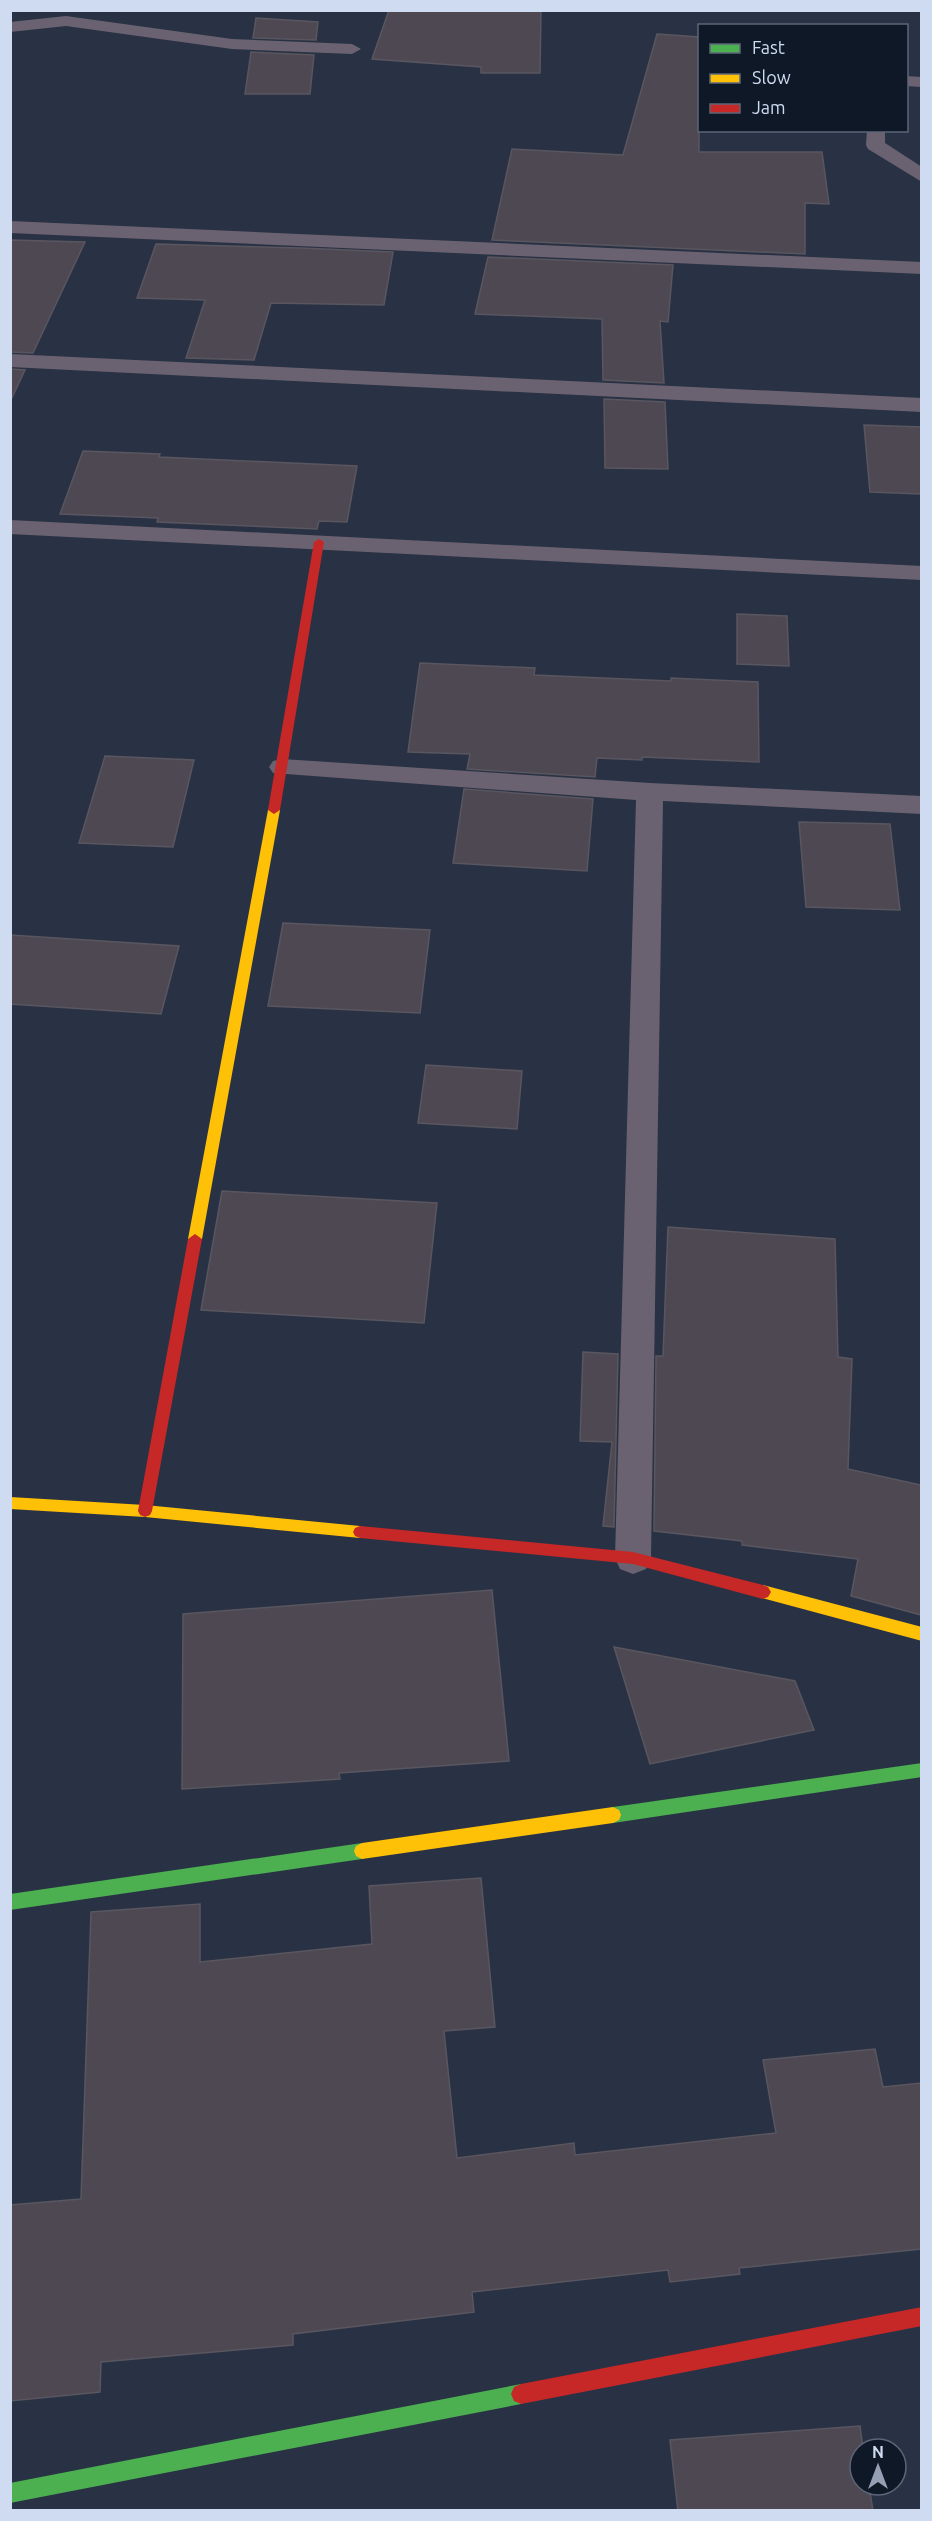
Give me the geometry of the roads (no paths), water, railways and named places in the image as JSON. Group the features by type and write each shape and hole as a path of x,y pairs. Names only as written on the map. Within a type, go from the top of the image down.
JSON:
{"street":[{"path":"10,27 66,21 232,44 352,49"},
{"path":"876,132 875,145 921,176"},
{"path":"10,227 921,268"},
{"path":"10,360 921,405"},
{"path":"10,527 921,573"},
{"path":"145,1511 282,766 319,542"},
{"path":"282,766 650,792 921,805"},
{"path":"633,1558 650,792"},
{"path":"10,1503 145,1511 633,1558 921,1634"},
{"path":"10,1902 921,1770"},
{"path":"10,2493 921,2316"}]}
